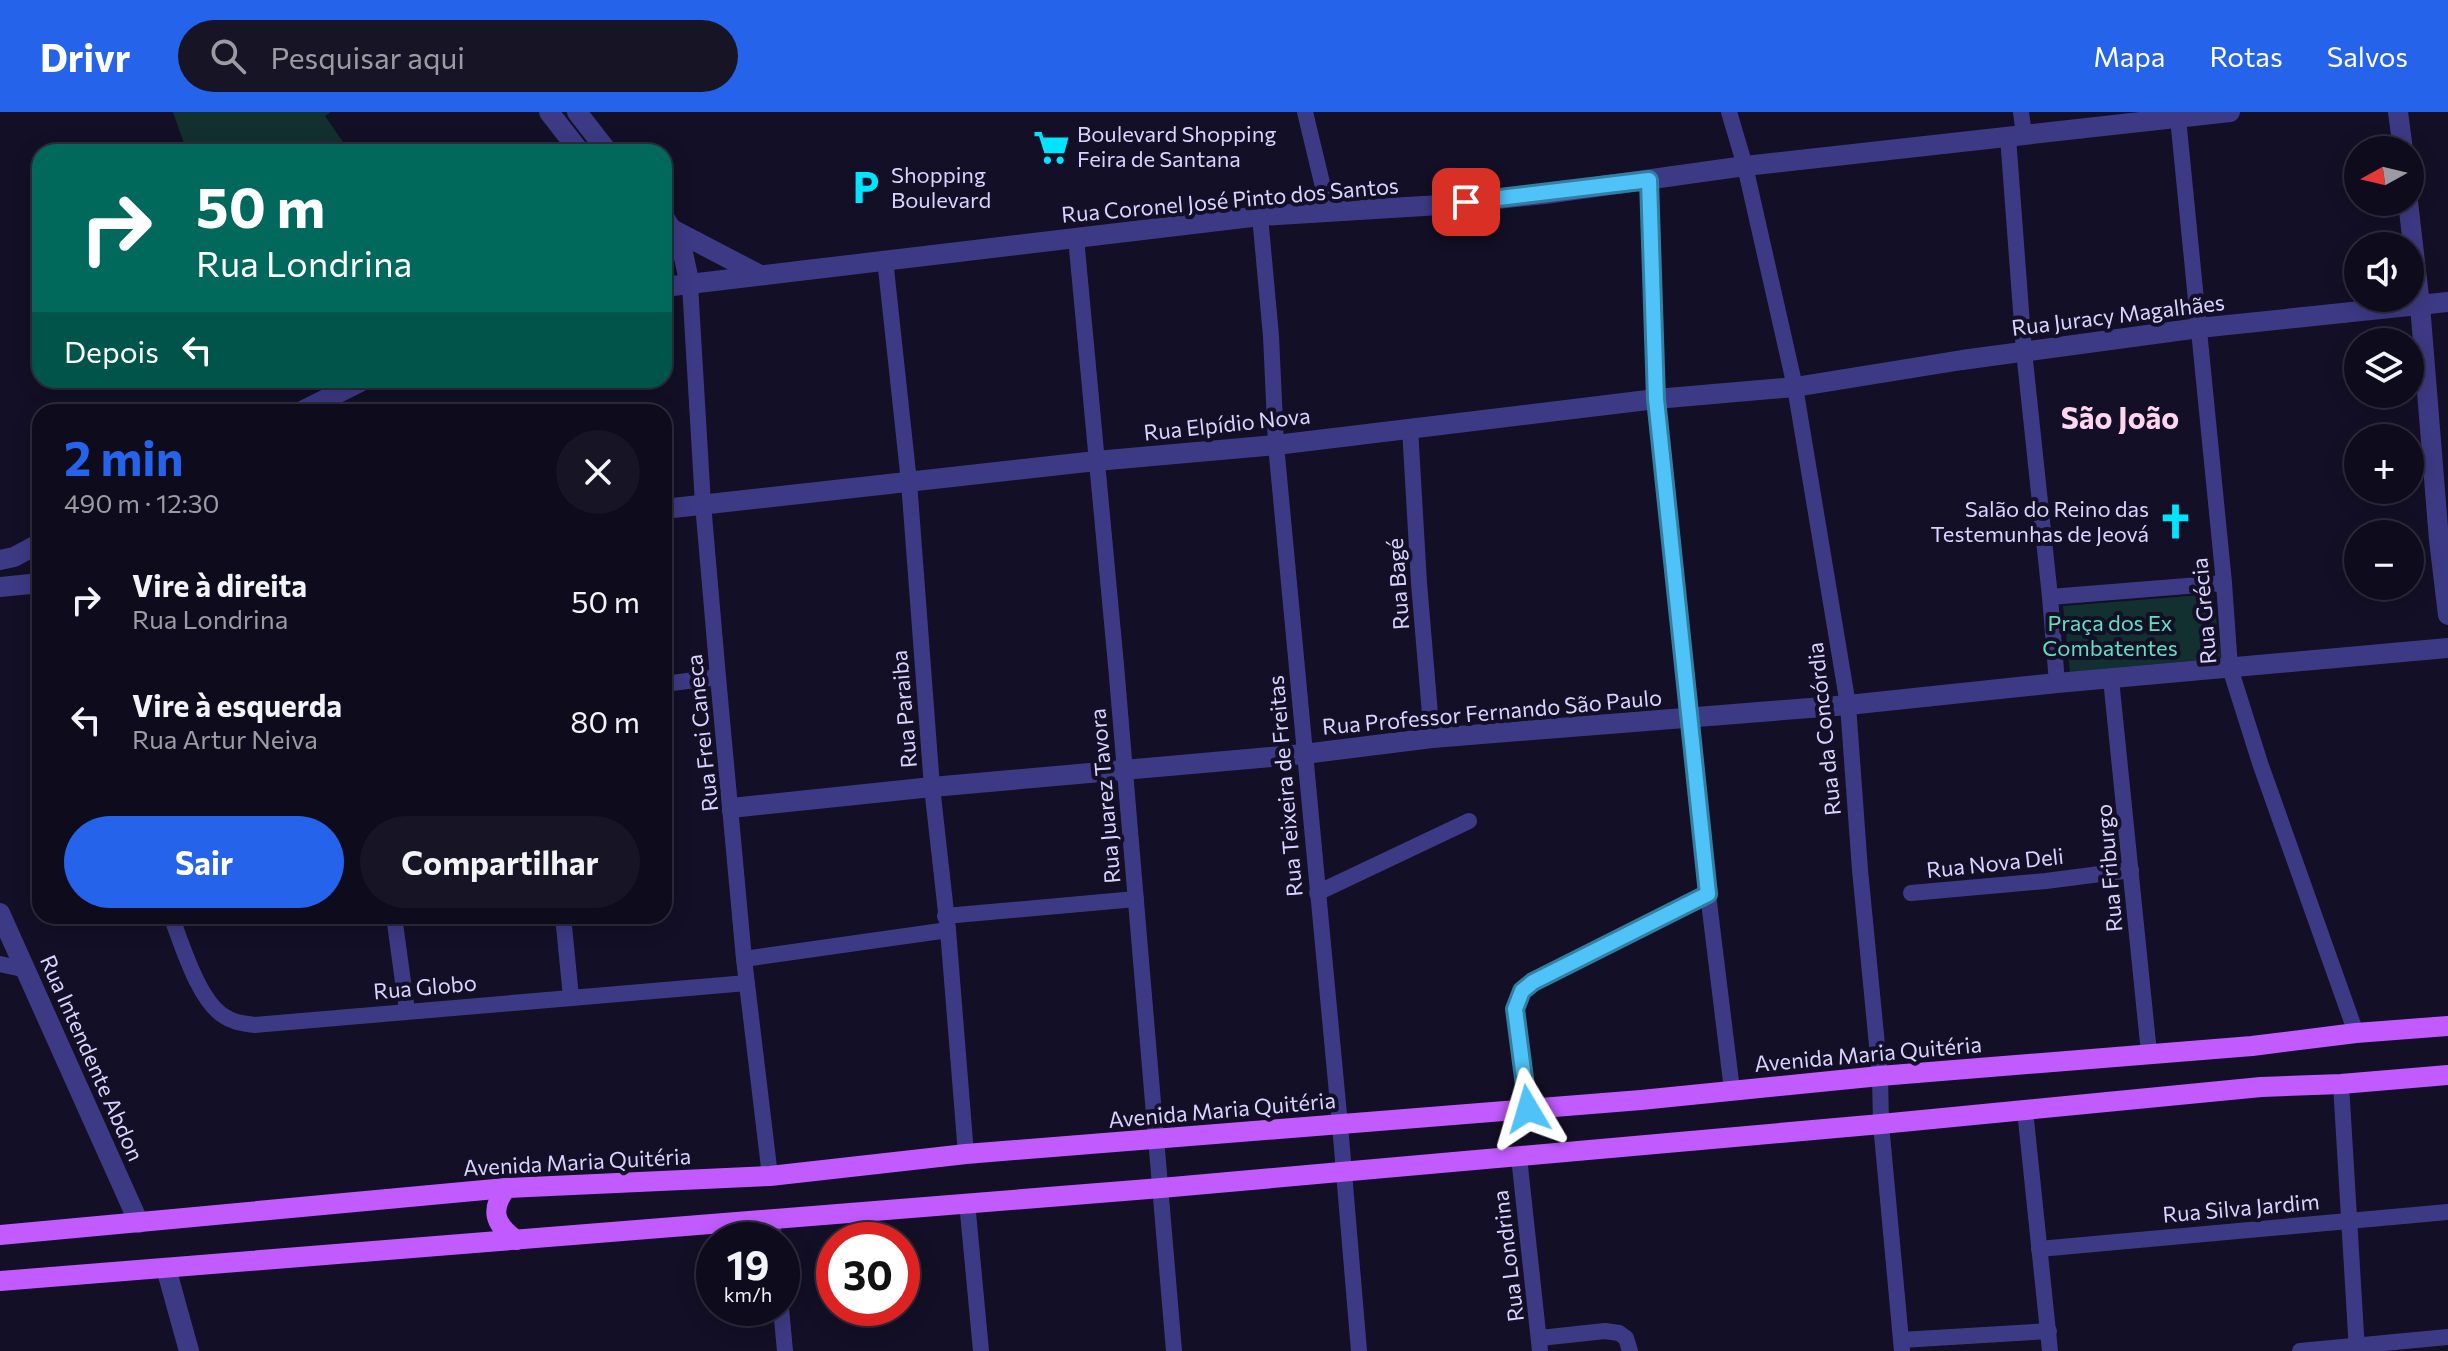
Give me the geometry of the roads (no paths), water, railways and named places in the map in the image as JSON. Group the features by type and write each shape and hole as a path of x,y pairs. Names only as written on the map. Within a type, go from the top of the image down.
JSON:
{"main road":[{"name":"Avenida Maria Quitéria","path":"0,1235 506,1188 770,1176 966,1154 1528,1109 2448,1026"},
{"path":"0,1281 1161,1188 2261,1087 2448,1075"},
{"path":"506,1188 495,1211 505,1232 516,1240"}],"street":[{"path":"549,112 574,144"},
{"path":"577,112 602,144"},
{"path":"1305,112 1329,212"},
{"name":"Rua da Concórdia","path":"1729,112 1745,166 1795,387 1848,705 1902,1345"},
{"path":"2021,112 2016,136 2024,351 2057,683"},
{"name":"Rua Coronel José Pinto dos Santos","path":"672,286 1260,216 1440,205 1545,194 1745,166 2230,112"},
{"path":"2398,112 2401,136"},
{"name":"Rua Grécia","path":"2178,118 2230,668 2260,763 2356,1033"},
{"path":"1649,180 1656,399 1708,894 1732,1090"},
{"name":"Rua Teixeira de Freitas","path":"1260,216 1271,336 1276,445 1359,1351"},
{"path":"672,236 760,275"},
{"name":"Rua Juarez Tavora","path":"1076,238 1174,1351"},
{"path":"672,239 690,285"},
{"name":"Rua Paraiba","path":"885,259 909,482 932,787 966,1154"},
{"name":"Rua Frei Caneca","path":"690,285 703,504 718,677 744,959 770,1176"},
{"name":"Rua Juracy Magalhães","path":"2424,305 2448,302"},
{"name":"Rua Juracy Magalhães","path":"1795,387 2024,351 2353,312"},
{"path":"2421,312 2448,615"},
{"name":"Rua Elpídio Nova","path":"672,508 1096,461 1276,445 1656,399 1795,387"},
{"path":"316,404 348,388"},
{"name":"Rua Bagé","path":"1410,428 1432,738"},
{"path":"0,560 32,547"},
{"path":"2050,597 2224,583"},
{"path":"0,587 32,584"},
{"name":"Rua Professor Fernando São Paulo","path":"731,808 932,787 1125,772 1432,738 1848,705 2448,648"},
{"path":"672,683 718,677"},
{"name":"Rua Friburgo","path":"2111,679 2149,1053"},
{"path":"1317,893 1469,821"},
{"name":"Rua Nova Deli","path":"1911,893 2131,870"},
{"path":"1528,1109 1515,1009 1522,991 1533,982 1708,894"},
{"path":"744,959 946,923 1136,899"},
{"name":"Rua Intendente Abdon","path":"0,913 139,1223"},
{"name":"Rua Globo","path":"174,924 206,997 221,1015 235,1022 254,1025 747,983"},
{"path":"395,924 407,1011"},
{"path":"564,924 571,997"},
{"path":"0,964 27,970"},
{"path":"2341,1084 2356,1348"},
{"path":"2025,1110 2050,1351"},
{"name":"Rua Londrina","path":"1519,1157 1540,1345"},
{"path":"967,1202 981,1351"},
{"name":"Rua Silva Jardim","path":"2039,1249 2448,1212"},
{"path":"772,1218 772,1222"},
{"path":"166,1268 189,1351"},
{"path":"783,1326 785,1351"},
{"path":"1902,1345 2049,1331"},
{"path":"1540,1345 1612,1332 1626,1338 1630,1351"},
{"path":"2300,1351 2448,1337"}],"place":[{"name":"Boulevard Shopping Feira de Santana","path":"1051,147"},
{"name":"Shopping Boulevard","path":"865,188"},
{"name":"Salão do Reino das Testemunhas de Jeová","path":"2175,522"}],"district":[{"name":"São João","path":"2120,419"}],"park label":[{"name":"Praça dos Ex Combatentes","path":"2110,636"}]}
